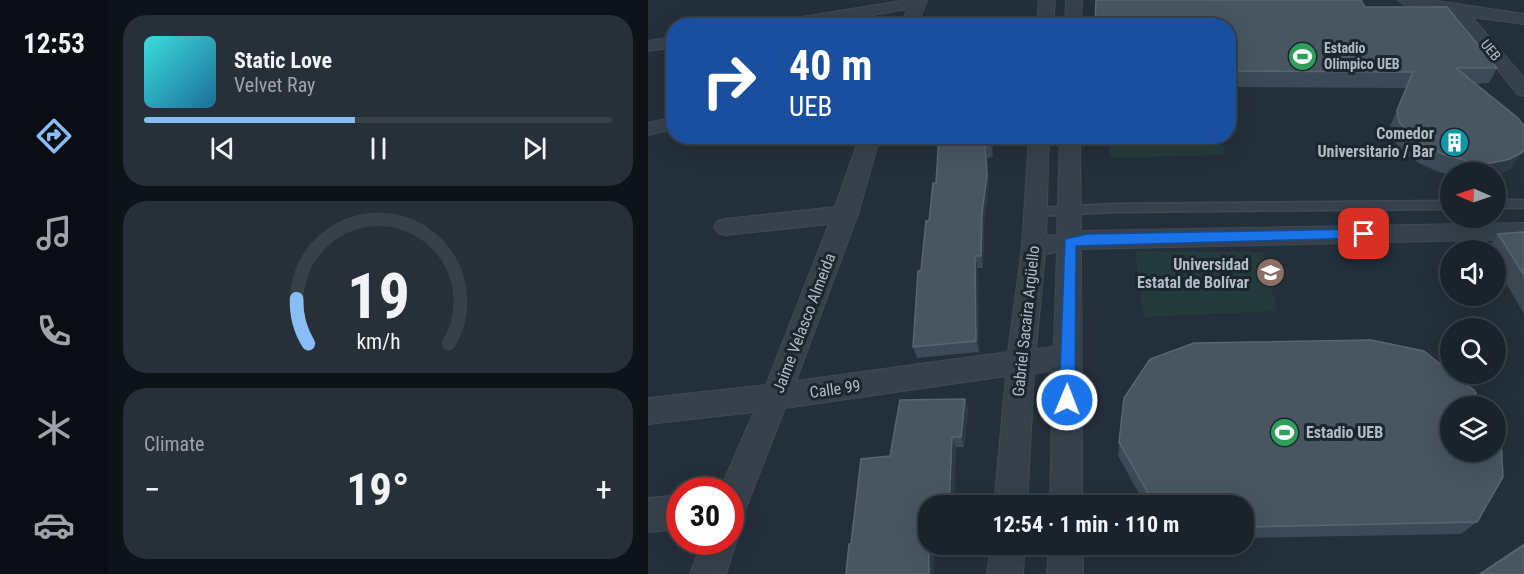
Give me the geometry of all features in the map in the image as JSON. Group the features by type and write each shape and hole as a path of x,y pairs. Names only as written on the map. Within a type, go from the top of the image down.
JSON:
{"street":[{"path":"1046,18 1047,0"},
{"path":"1073,18 1074,0"},
{"path":"1405,0 1524,19"},
{"path":"822,18 918,1 912,18"},
{"name":"UEB","path":"1458,10 1524,90"},
{"path":"648,46 666,43"},
{"path":"648,129 666,125"},
{"name":"Jaime Velasco Almeida","path":"743,477 776,397 846,214 868,144"},
{"name":"Gabriel Sacaira Argüello","path":"1011,495 1021,362 1034,247 1039,144"},
{"path":"1066,495 1070,144"},
{"path":"726,227 846,214"},
{"path":"1034,247 1088,239 1524,231"},
{"name":"Calle 99","path":"648,411 776,397 1021,362 1068,358"},
{"path":"648,515 666,513"},
{"path":"708,574 715,555"},
{"path":"1005,574 1007,555"},
{"path":"1065,574 1066,555"}],"lane":[{"path":"1506,204 1524,204"},
{"path":"1035,212 1070,208 1440,205"}],"green space":[{"path":"1109,144 1223,144 1226,155 1110,158"},
{"path":"1135,251 1263,252 1277,311 1144,317"}],"building":[{"path":"1096,0 1361,0 1365,7 1447,7 1497,68 1456,68 1518,118 1524,126 1524,150 1510,159 1480,162 1445,155 1425,146 1409,134 1399,122 1397,110 1413,72 1236,71 1236,18 1095,18"},
{"path":"938,144 991,144 985,145 987,175 982,213 981,256 975,256 976,341 913,347 918,271 921,270 933,183 936,183"},
{"path":"1524,232 1524,275 1506,247 1506,240 1502,240 1498,234"},
{"name":"Estadio UEB","path":"1371,340 1424,351 1440,364 1440,384 1466,384 1477,396 1440,396 1440,462 1502,462 1503,477 1477,522 1254,527 1254,495 1151,495 1119,442 1124,398 1150,359 1194,343"},
{"path":"965,399 961,437 952,437 949,495 918,495 918,555 929,555 929,574 846,574 861,459 890,456 900,400"},
{"path":"1524,545 1524,574 1480,574"}],"place":[{"name":"Estadio Olimpico UEB","path":"1303,56"},
{"name":"Comedor Universitario / Bar","path":"1455,142"},
{"name":"Universidad Estatal de Bolívar","path":"1270,273"},
{"name":"Estadio UEB","path":"1285,432"}],"route":[{"path":"1067,400 1070,242 1088,239 1364,234"}]}
